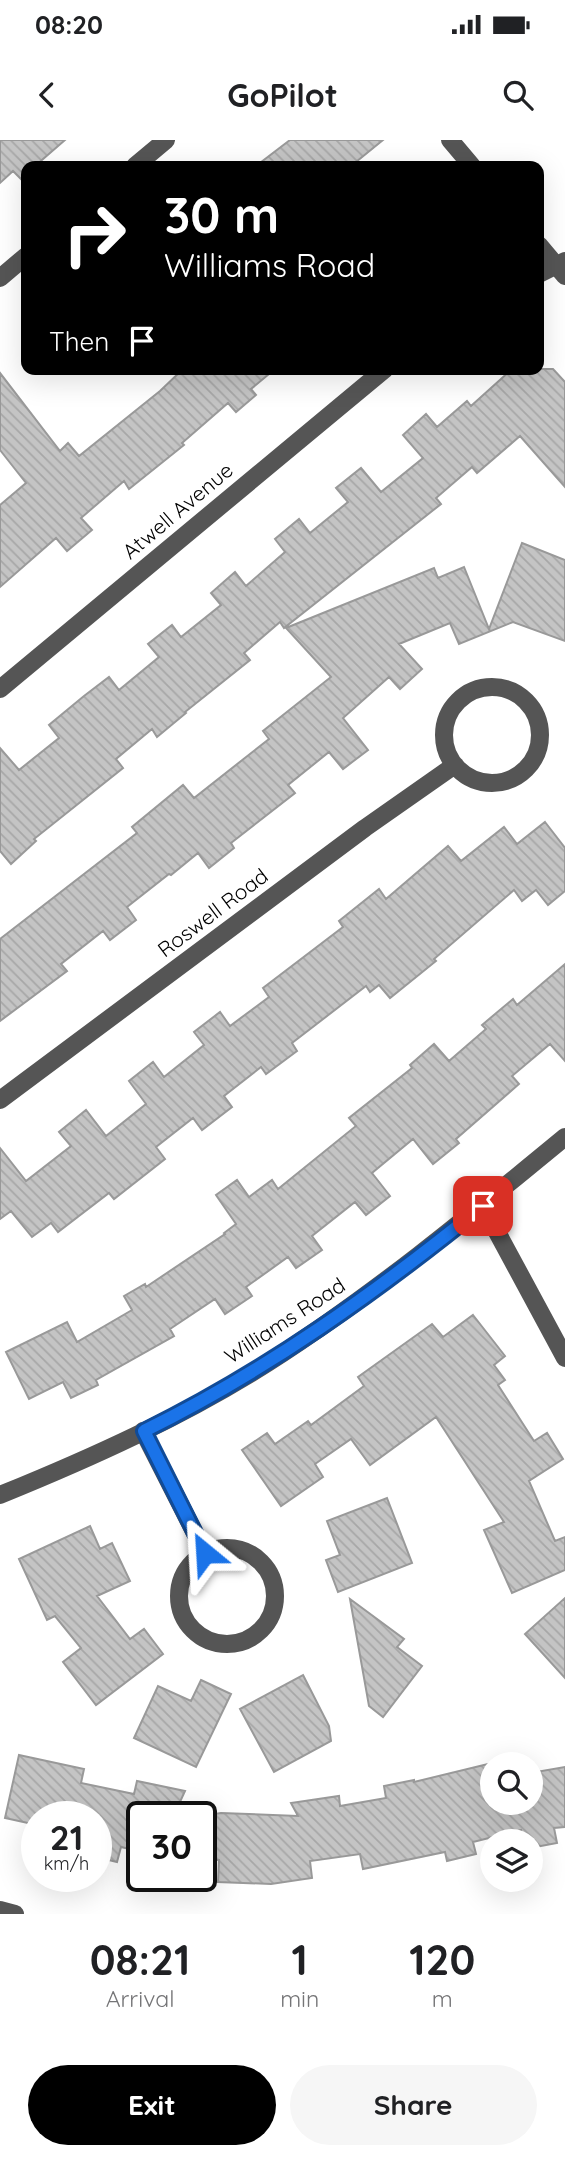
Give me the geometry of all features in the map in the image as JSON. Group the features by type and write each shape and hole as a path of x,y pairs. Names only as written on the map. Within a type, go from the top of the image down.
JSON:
{"street":[{"path":"141,161 166,140"},
{"path":"450,140 468,161"},
{"path":"544,250 562,267 544,272"},
{"path":"0,278 21,260"},
{"name":"Atwell Avenue","path":"0,689 378,375"},
{"path":"504,688 518,694 529,704 537,719 540,735 537,751 528,766 516,776 500,782 483,782 467,776 455,765 447,753 444,738 451,709 461,698 474,690 504,688"},
{"name":"Roswell Road","path":"0,1100 365,828 455,765"},
{"name":"Williams Road","path":"0,1495 89,1458 144,1431 275,1358 362,1299 430,1248 565,1137"},
{"path":"483,1206 565,1358"},
{"path":"144,1431 205,1553"},
{"path":"220,1548 249,1553 261,1562 270,1574 274,1588 270,1618 261,1630 248,1639 233,1644 216,1643 200,1636 188,1625 181,1610 179,1594 183,1577 192,1563 205,1553 220,1548"},
{"path":"0,1910 15,1914"}],"building":[{"path":"0,140 65,140 41,161 21,161 21,179 13,171 0,183"},
{"path":"290,140 383,140 357,161 263,161"},
{"path":"544,369 553,369 565,382 565,487 520,436 477,473 472,467 436,498 441,504 284,628 280,622 244,653 250,660 157,737 152,729 116,759 123,768 34,839 36,841 11,864 0,851 0,748 19,770 59,738 49,725 84,696 109,677 119,690 159,657 148,644 172,625 181,637 221,605 211,593 235,572 246,586 285,552 275,539 299,519 310,533 348,502 336,488 361,468 381,492 423,458 403,435 426,414 437,427 467,401 471,406 505,375 544,375"},
{"path":"0,373 60,451 68,443 79,456 177,375 268,375 251,389 256,395 236,412 228,403 182,443 184,445 129,489 124,481 81,518 92,530 67,551 56,538 0,587 0,505 26,483 0,450"},
{"path":"522,543 565,560 565,641 513,622 459,644 450,623 399,644 422,669 400,689 389,677 343,718 368,750 343,769 329,752 288,785 295,793 231,843 234,848 209,868 198,853 169,874 127,907 136,920 110,940 103,931 61,964 67,971 0,1021 0,939 137,833 132,827 183,785 194,798 269,739 263,731 331,677 286,628 434,568 438,578 464,567 489,629"},
{"path":"545,822 565,848 565,891 548,905 536,890 522,901 514,890 434,959 436,961 390,998 379,985 370,992 366,986 292,1043 297,1051 266,1074 261,1067 224,1096 232,1107 202,1130 193,1118 156,1147 165,1159 114,1199 109,1193 58,1232 51,1223 32,1237 11,1211 0,1219 0,1148 26,1181 71,1146 59,1132 86,1110 106,1136 146,1104 129,1081 153,1062 164,1077 204,1045 194,1032 220,1012 230,1026 269,997 263,988 343,927 339,921 379,889 386,899 448,846 461,861 504,827 517,844"},
{"path":"565,964 565,1061 550,1044 512,1076 519,1084 456,1139 459,1143 433,1164 413,1139 372,1173 390,1196 366,1215 355,1202 312,1236 322,1250 296,1268 288,1257 246,1287 252,1296 225,1314 215,1299 170,1329 174,1336 96,1380 98,1385 71,1398 63,1382 29,1399 6,1352 67,1322 77,1342 132,1310 124,1296 145,1284 146,1287 236,1224 216,1195 237,1180 249,1197 272,1180 278,1189 356,1126 349,1118 412,1068 410,1065 434,1044 449,1061 486,1029 482,1025 513,999 517,1005"},
{"path":"473,1315 505,1356 494,1365 505,1380 498,1385 534,1441 547,1433 563,1459 529,1481 555,1541 565,1537 565,1570 512,1593 484,1530 504,1522 436,1417 370,1465 351,1439 315,1464 323,1477 281,1506 242,1450 267,1433 275,1444 308,1421 311,1425 364,1386 358,1377 432,1324 443,1337"},
{"path":"387,1498 412,1563 338,1592 326,1560 340,1555 327,1521"},
{"path":"90,1526 100,1549 112,1543 130,1581 97,1596 130,1639 144,1629 163,1654 96,1705 63,1662 81,1648 55,1616 47,1620 19,1559"},
{"path":"565,1598 565,1678 525,1634"},
{"path":"350,1599 404,1639 397,1647 422,1666 383,1717 369,1706"},
{"path":"303,1675 329,1726 331,1741 274,1772 240,1709"},
{"path":"201,1680 231,1694 196,1767 134,1738 158,1686 191,1701"},
{"path":"19,1755 84,1769 81,1783 134,1794 137,1781 185,1791 180,1801 126,1801 126,1848 121,1847 117,1862 112,1861 112,1801 21,1801 21,1822 5,1818"},
{"path":"480,1766 480,1815 543,1815 543,1771 565,1767 565,1827 554,1828 557,1843 543,1846 543,1829 480,1829 480,1840 473,1842 476,1854 447,1861 445,1852 363,1869 360,1854 310,1861 312,1878 271,1884 218,1882 217,1814 298,1816 291,1803 339,1796 340,1806 386,1798 384,1786 414,1782"}],"route":[{"path":"205,1553 144,1431 264,1365 362,1299 483,1206"}]}
